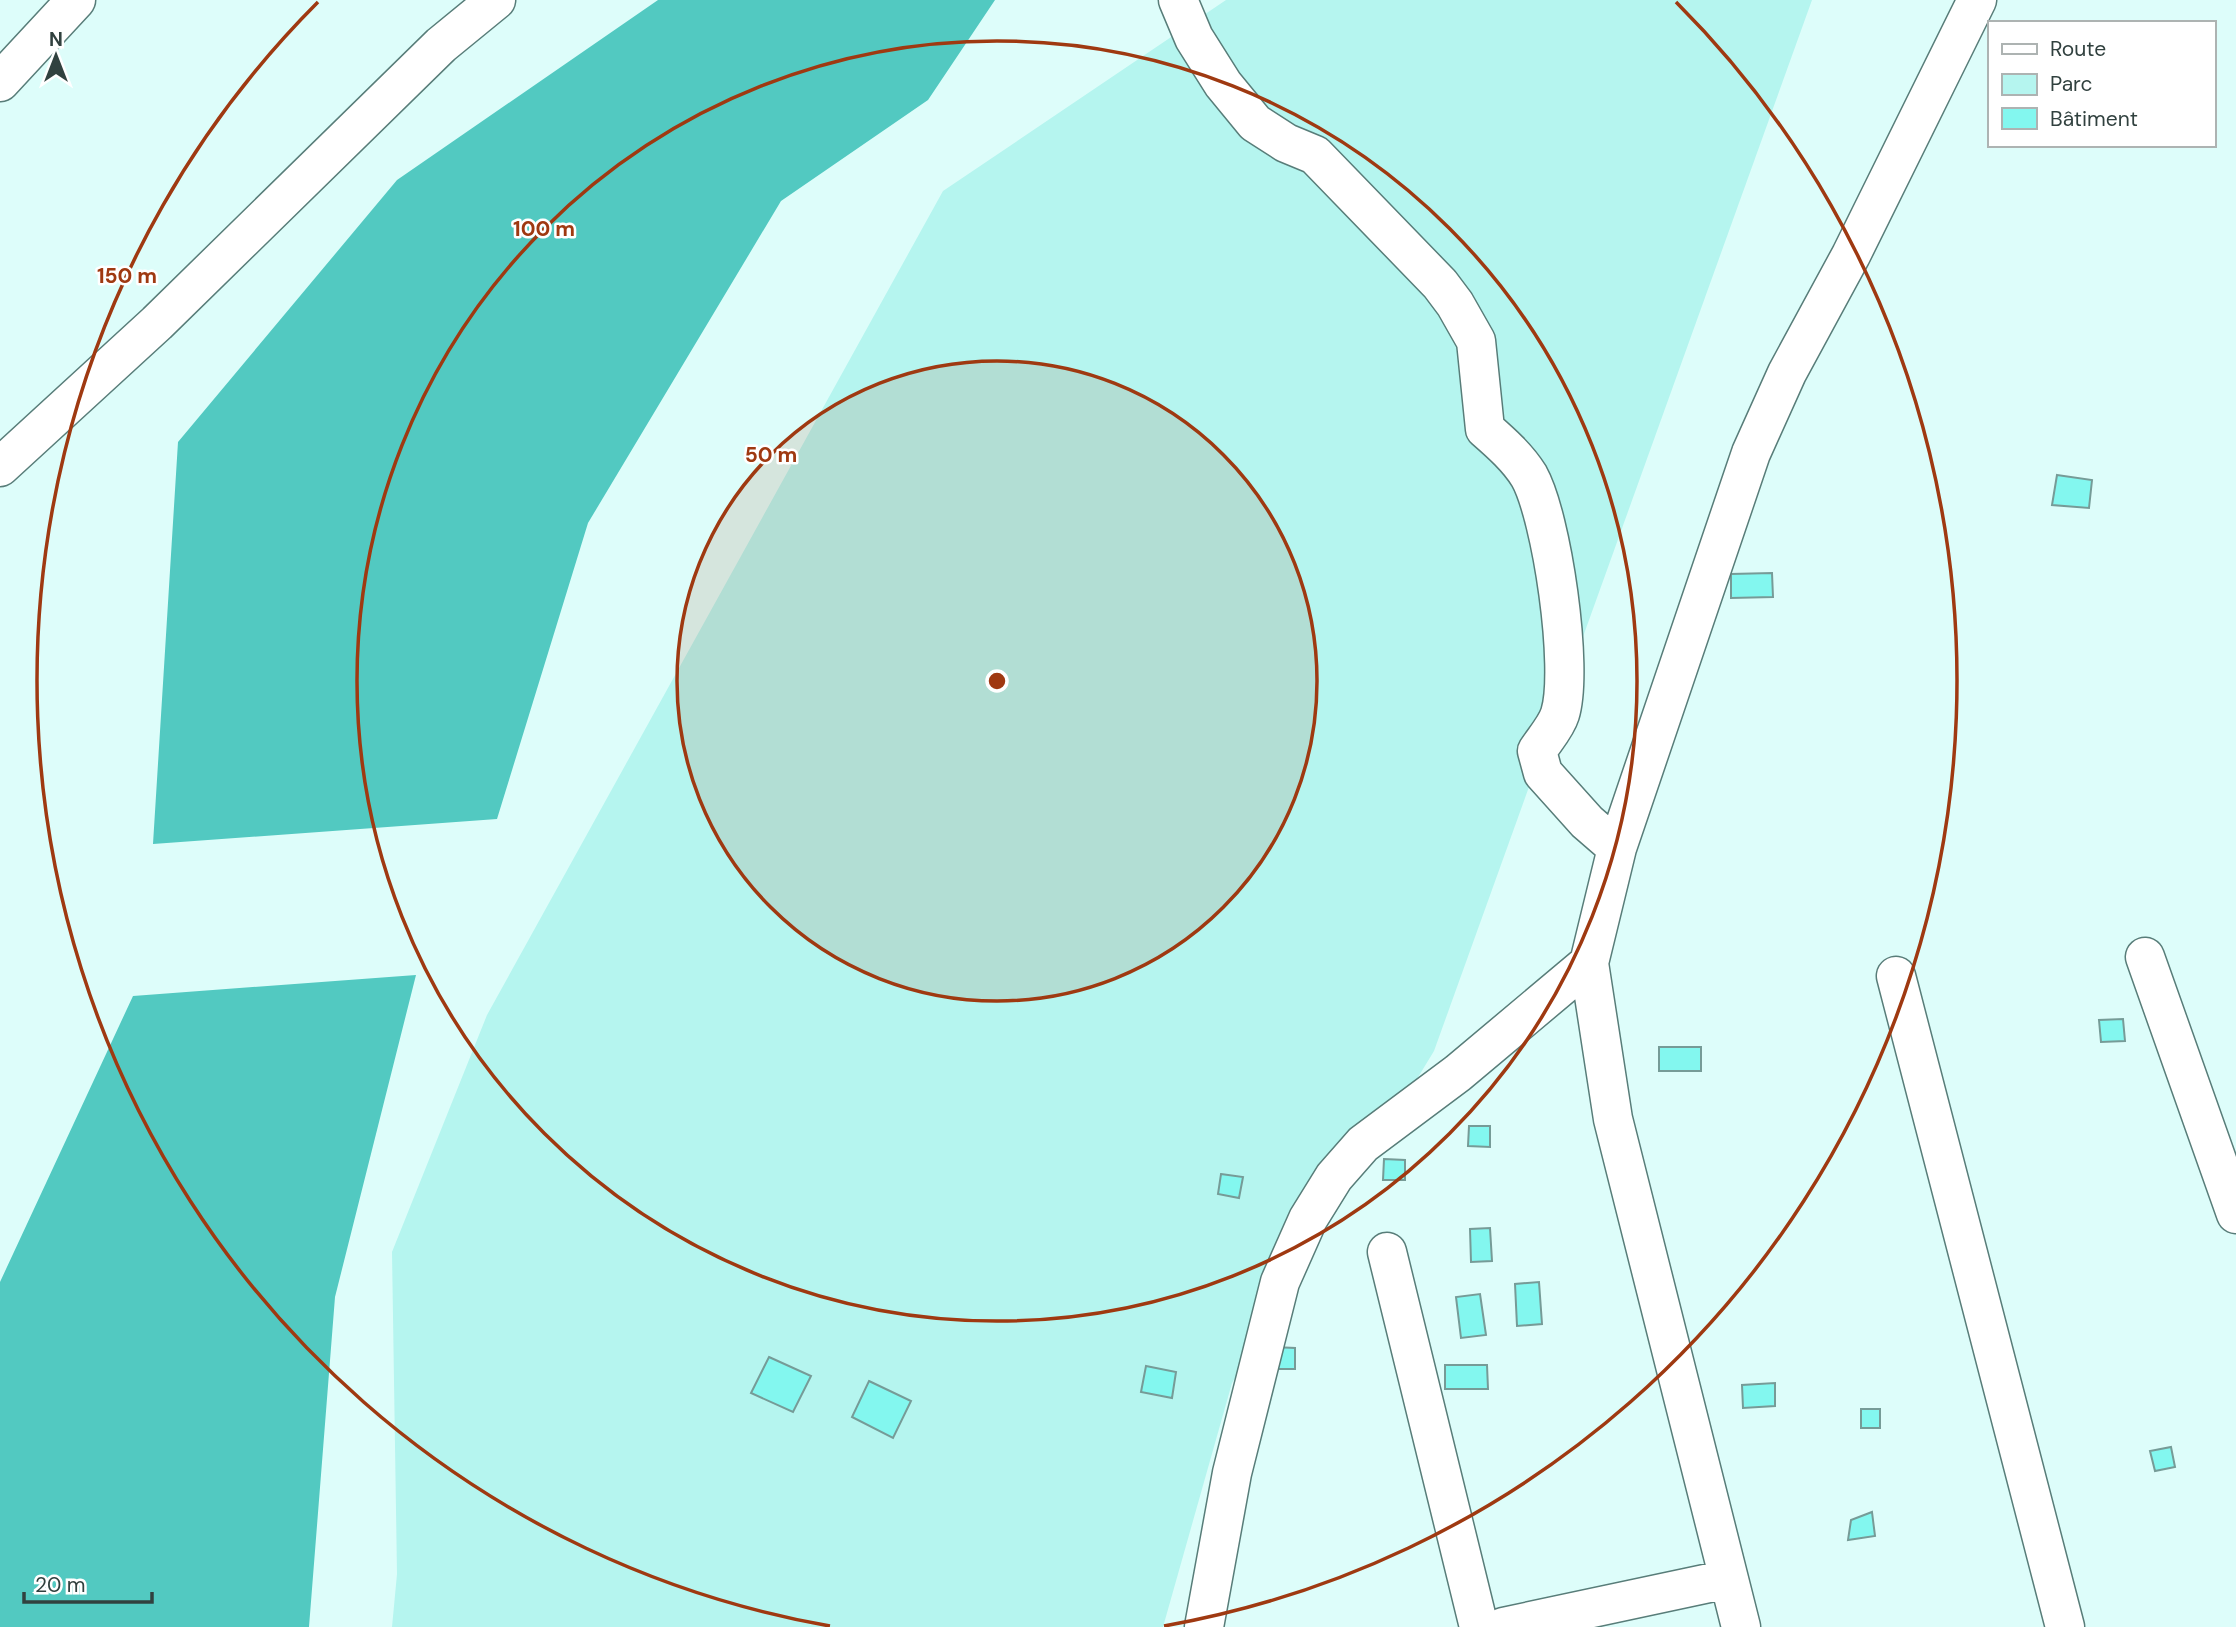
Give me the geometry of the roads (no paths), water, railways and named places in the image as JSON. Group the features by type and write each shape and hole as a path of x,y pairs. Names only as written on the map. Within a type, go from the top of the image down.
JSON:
{"street":[{"path":"0,82 76,0"},
{"path":"0,467 157,323 440,45 496,0"},
{"path":"1178,0 1194,38 1208,61 1255,123 1286,143 1315,155 1440,284 1471,328 1480,362 1485,429 1505,446 1531,480 1545,528 1562,610 1564,679 1559,715 1537,751 1543,773 1587,822 1617,848"},
{"path":"1741,1627 1613,1119 1589,963 1617,848 1751,453 1787,373 1851,255 1977,0"},
{"path":"2146,957 2236,1214"},
{"path":"1203,1627 1232,1473 1280,1282 1308,1219 1334,1177 1363,1144 1458,1073 1589,963"},
{"path":"1896,976 2065,1627"},
{"path":"1387,1252 1479,1627"},
{"path":"1503,1627 1728,1579"}]}
